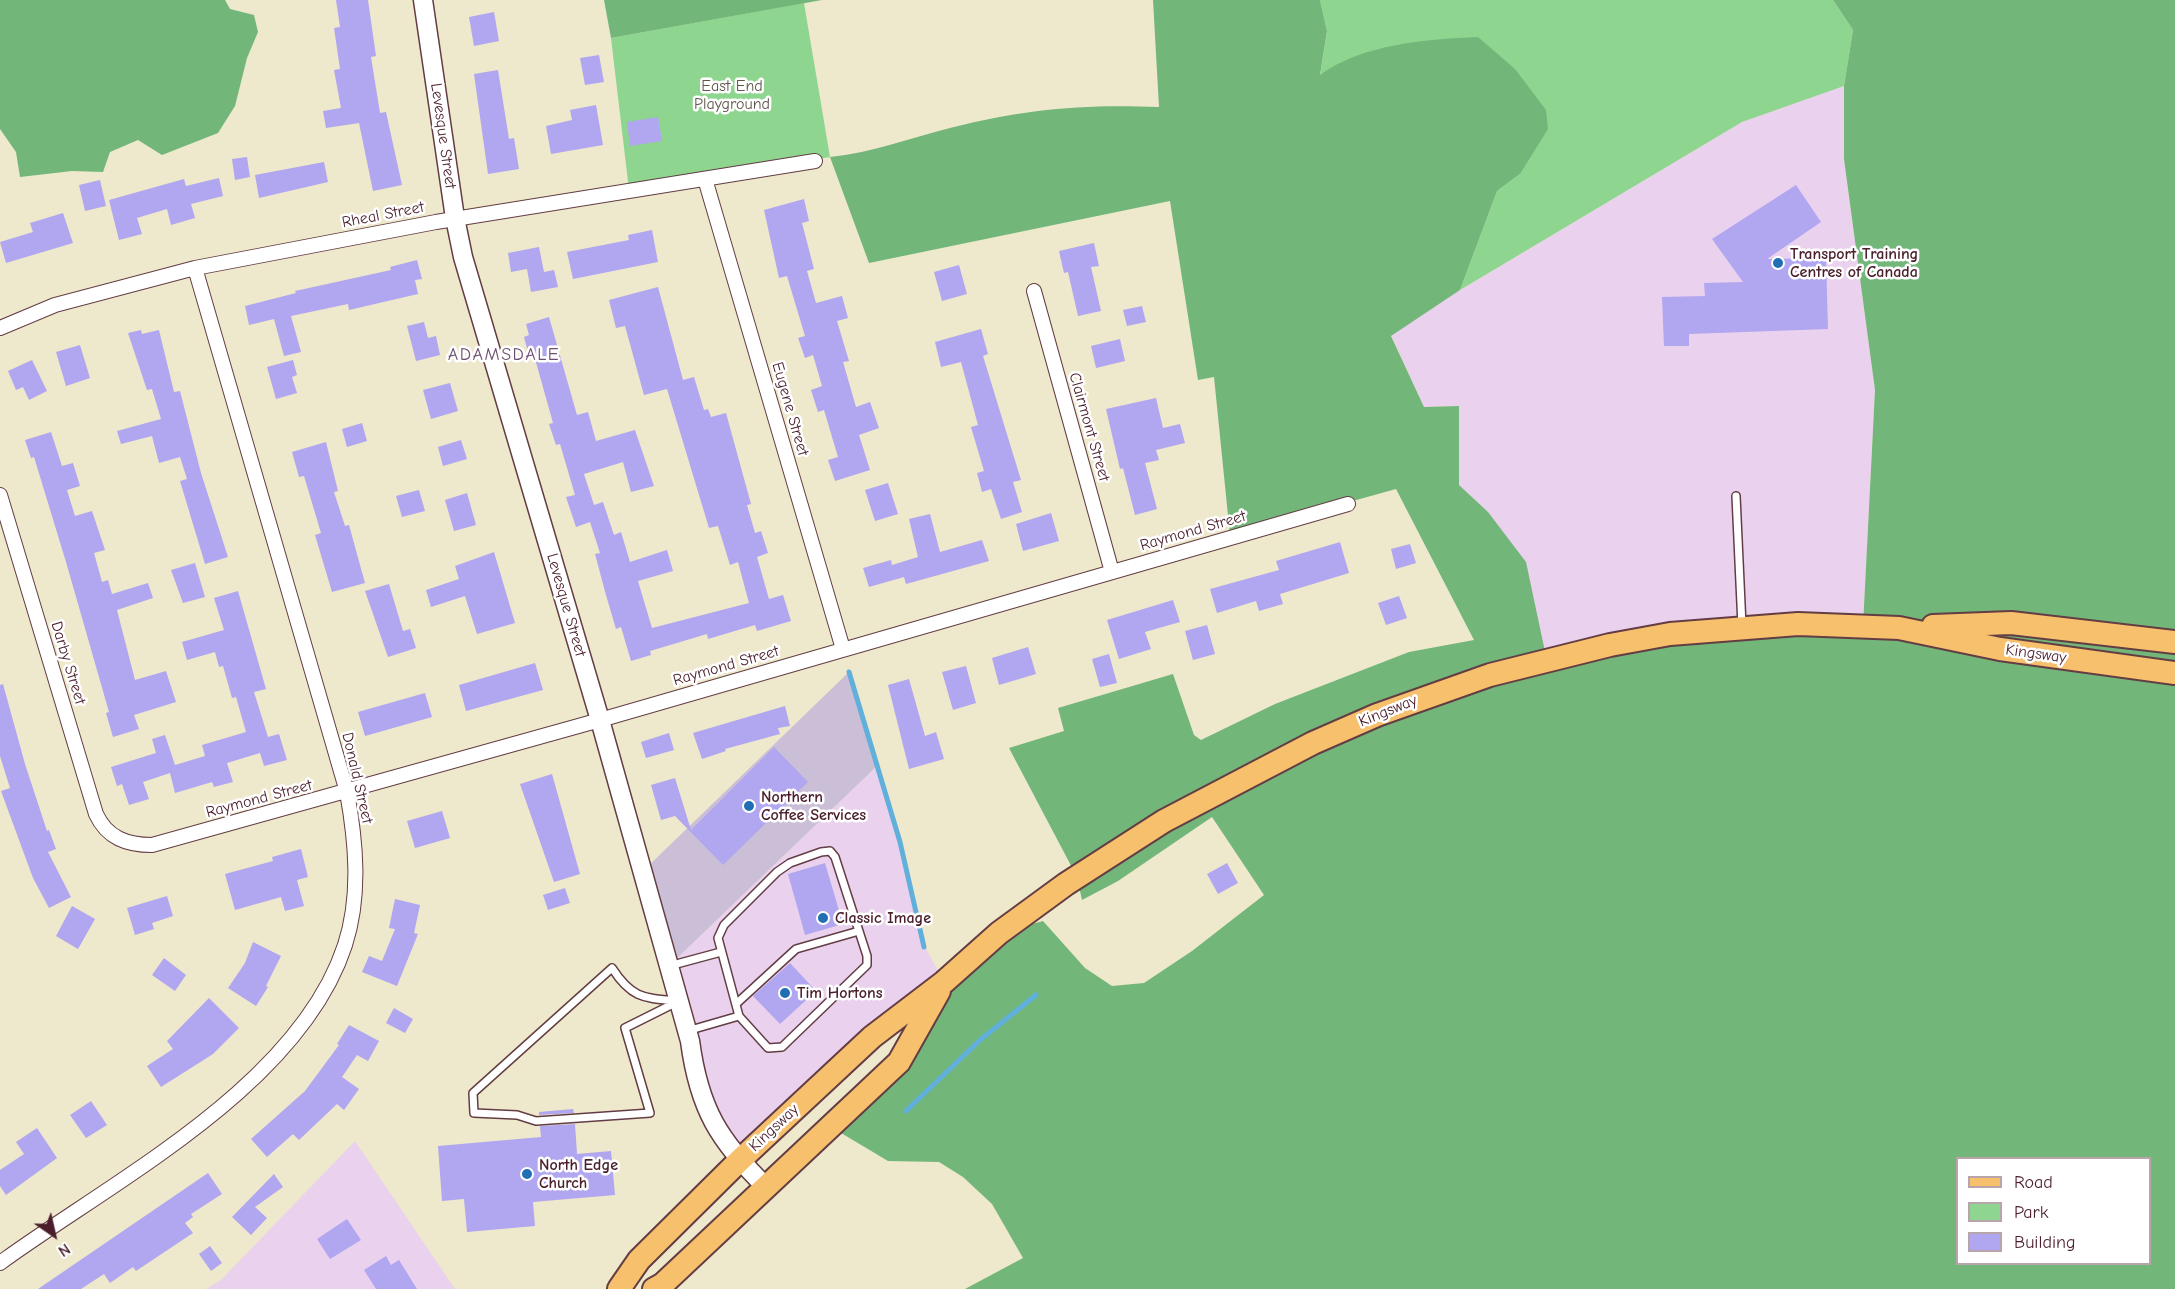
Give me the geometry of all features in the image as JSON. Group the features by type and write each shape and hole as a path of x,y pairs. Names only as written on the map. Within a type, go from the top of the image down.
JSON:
{"main road":[{"name":"Kingsway","path":"619,1289 639,1260 739,1161 872,1037 944,982 1018,919 1066,884 1158,824 1313,743 1366,719 1431,693 1547,660 1670,634 1798,624 1899,628 2011,623 2175,642"},
{"name":"Kingsway","path":"1899,628 2000,649 2175,673"},
{"name":"Kingsway","path":"654,1289 663,1284 767,1188 898,1062 944,982"}],"street":[{"name":"Levesque Street","path":"423,0 455,218 473,291 600,720 679,1001 693,1063 707,1108 722,1139 739,1161 767,1188"},
{"name":"Rheal Street","path":"0,328 55,304 195,268 455,218 815,161"},
{"name":"Eugene Street","path":"705,179 843,649"},
{"name":"Donald Street","path":"0,1263 233,1099 273,1058 306,1017 331,979 345,945 352,913 355,851 347,792 195,268"},
{"name":"Clairmont Street","path":"1034,291 1112,572"},
{"name":"Darby Street","path":"0,495 96,814 106,831 113,837"},
{"name":"Raymond Street","path":"113,837 138,845 152,845 600,720 1348,504"}],"lane":[{"path":"1736,496 1743,628"},
{"path":"830,851 835,857 859,931 867,956 867,964 782,1047 768,1048 739,1016 718,938 724,925 777,872 790,863 830,851"},
{"path":"736,1004 796,949 859,931"},
{"path":"669,966 721,952"},
{"path":"612,968 622,984 640,997 679,1001 625,1028 650,1113 536,1121 517,1115 474,1113 472,1093 612,968"},
{"path":"687,1031 739,1016"}],"shaded area":[{"path":"1844,86 1844,159 1875,390 1863,626 1547,661 1488,512 1459,485 1459,406 1424,407 1391,335 1460,290 1742,122"},
{"path":"850,671 879,764 670,965 643,871"},
{"path":"879,764 901,842 925,947 944,982 739,1161 722,1139 670,965"},
{"path":"355,1141 455,1289 206,1289 221,1280"}],"green space":[{"path":"0,0 225,0 230,9 254,15 258,32 247,58 235,106 218,133 162,155 138,140 110,152 103,172 72,171 20,177 16,152 0,129"},
{"path":"604,0 822,0 611,38"},
{"path":"1153,0 1320,0 1327,31 1320,75 1355,56 1375,50 1438,39 1478,37 1515,69 1546,110 1548,129 1520,174 1497,191 1460,290 1391,336 1424,407 1459,406 1459,485 1488,512 1526,562 1547,661 1610,647 1863,626 1875,390 1844,159 1844,86 1853,30 1833,0 2175,0 2175,1289 965,1289 1023,1258 992,1204 963,1177 939,1162 888,1161 831,1127 899,1062 944,982 999,933 1043,921 1085,968 1112,986 1144,983 1192,951 1264,895 1212,817 1118,881 1082,900 1077,877 1009,748 1064,731 1058,708 1173,674 1194,735 1201,740 1275,704 1409,652 1474,640 1396,489 1230,535 1214,377 1198,380 1170,201 869,263 830,157 875,149 1003,116 1054,109 1104,106 1159,107"},
{"path":"1320,0 1833,0 1853,30 1844,86 1742,122 1460,290 1497,191 1520,174 1320,76 1327,31"},
{"name":"East End Playground","path":"804,3 830,157 629,190 611,38"}],"building":[{"path":"336,0 368,0 376,56 371,57 380,113 386,112 402,185 373,191 359,123 326,128 323,111 341,108 334,70 340,69 334,28 340,27"},
{"path":"494,12 499,41 474,46 469,17"},
{"path":"599,55 604,82 585,85 580,58"},
{"path":"498,70 509,139 514,138 519,169 488,174 474,74"},
{"path":"596,105 603,145 551,154 546,126 572,120 570,110"},
{"path":"658,117 662,141 630,146 627,122"},
{"path":"247,157 250,177 235,180 232,159"},
{"path":"324,162 328,182 259,198 255,175"},
{"path":"219,178 223,196 191,204 195,218 171,225 167,209 137,218 142,234 119,240 109,200 184,179 186,186"},
{"path":"100,180 106,206 85,211 79,185"},
{"name":"Transport Training Centres of Canada","path":"1796,185 1821,222 1767,259 1826,258 1828,329 1689,334 1689,346 1664,346 1662,297 1705,296 1704,283 1743,282 1712,239"},
{"path":"804,199 809,221 802,223 814,269 807,271 816,303 842,296 848,318 837,321 849,361 843,362 856,407 870,402 879,428 859,435 870,470 835,481 828,460 838,457 824,410 818,412 811,390 822,386 813,355 805,358 798,338 805,336 787,276 779,278 764,210"},
{"path":"63,213 73,243 6,263 0,242 33,232 30,223"},
{"path":"652,230 658,262 573,279 567,252 629,240 628,235"},
{"path":"1094,243 1099,266 1091,267 1101,311 1078,316 1068,272 1064,273 1059,251"},
{"path":"539,247 544,272 554,270 558,287 531,292 527,269 511,272 508,253"},
{"path":"417,260 422,279 415,280 418,294 349,310 348,304 291,316 301,352 284,356 274,319 249,325 245,306 296,293 295,291 391,270 390,267"},
{"path":"959,265 967,294 942,301 934,272"},
{"path":"658,287 683,380 694,377 704,410 708,409 711,417 726,413 751,504 747,505 755,533 761,531 768,553 757,557 769,599 783,595 791,621 757,631 755,625 708,639 707,634 650,651 651,655 631,661 621,627 616,629 595,554 600,553 590,522 576,527 566,497 575,495 560,444 556,445 549,424 553,423 534,355 529,356 524,337 529,335 526,324 549,317 577,415 588,412 596,441 635,430 654,486 631,492 623,462 584,474 594,505 603,502 614,535 621,532 630,562 667,550 673,571 638,581 652,628 749,603 738,562 730,565 718,526 709,528 667,389 644,395 625,326 616,328 609,300"},
{"path":"1142,306 1146,322 1127,326 1123,310"},
{"path":"424,322 428,338 436,336 440,355 416,361 407,326"},
{"path":"981,329 988,354 983,356 1021,480 1013,482 1022,512 1001,519 991,489 982,492 977,473 984,471 971,427 978,425 961,362 941,367 935,342"},
{"path":"141,330 142,334 159,330 174,392 180,391 201,473 228,557 205,564 180,481 187,479 180,457 159,463 152,436 121,444 117,431 161,419 152,389 147,390 128,333"},
{"path":"1120,339 1125,361 1096,368 1091,346"},
{"path":"80,345 90,378 66,386 56,352"},
{"path":"32,360 47,391 29,400 23,387 16,390 8,371"},
{"path":"293,360 297,375 292,377 297,393 276,399 267,367"},
{"path":"450,383 458,411 431,419 423,390"},
{"path":"1156,398 1163,428 1180,424 1185,443 1156,450 1159,460 1145,463 1157,509 1135,515 1123,468 1120,469 1106,409"},
{"path":"362,423 367,441 347,447 342,429"},
{"path":"51,432 62,466 73,463 80,486 67,490 75,516 92,511 105,550 94,553 102,582 108,580 112,594 148,583 153,598 117,610 135,680 166,671 176,702 134,715 139,729 113,737 106,713 109,712 66,562 34,457 31,458 25,440"},
{"path":"461,440 467,459 443,466 438,447"},
{"path":"326,442 338,491 334,492 345,526 349,525 365,583 332,592 315,535 321,533 304,476 299,477 292,452"},
{"path":"888,483 898,514 875,521 865,490"},
{"path":"419,490 425,511 402,517 396,496"},
{"path":"467,493 476,525 454,531 445,500"},
{"path":"1051,513 1059,541 1023,551 1016,524"},
{"path":"930,514 940,552 982,540 989,561 906,584 904,577 869,587 863,568 891,560 892,565 918,557 909,519"},
{"path":"1340,542 1349,573 1280,594 1283,604 1259,611 1256,601 1217,613 1210,589 1279,570 1276,561"},
{"path":"1410,544 1416,563 1396,569 1391,549"},
{"path":"494,552 515,623 477,634 465,596 431,607 426,590 459,579 455,566"},
{"path":"195,563 205,597 183,603 171,570"},
{"path":"389,584 403,631 410,629 416,648 388,657 365,591"},
{"path":"238,591 266,689 254,692 268,737 279,734 287,760 264,766 260,753 227,763 233,782 214,787 212,782 175,793 170,773 143,782 149,799 129,805 122,784 117,786 111,767 156,753 152,739 165,735 175,765 205,756 202,745 246,732 236,697 232,698 223,666 219,667 215,652 187,660 182,642 224,630 214,598"},
{"path":"1399,596 1407,618 1386,625 1378,603"},
{"path":"1173,600 1180,622 1145,632 1151,649 1119,659 1107,620"},
{"path":"1207,625 1215,654 1193,660 1185,631"},
{"path":"1028,647 1036,674 999,685 992,658"},
{"path":"1109,654 1117,683 1100,687 1092,659"},
{"path":"535,663 543,690 466,711 459,685"},
{"path":"966,666 976,703 953,710 942,672"},
{"path":"909,679 925,736 936,732 944,759 909,769 888,685"},
{"path":"3,684 25,764 47,831 49,830 56,849 48,852 71,897 49,908 33,878 1,791 10,788 0,756 0,685"},
{"path":"425,693 432,717 365,736 358,712"},
{"path":"785,706 790,726 778,728 780,734 725,749 726,751 702,759 693,733"},
{"path":"669,733 674,750 646,758 641,742"},
{"name":"Northern Coffee Services","path":"774,747 808,782 723,865 675,816 661,820 651,785 675,778 691,830"},
{"path":"552,774 580,874 554,882 520,784"},
{"path":"442,811 450,838 415,848 407,821"},
{"path":"301,849 308,877 297,880 304,906 285,911 281,897 235,910 225,874 273,861 272,857"},
{"path":"825,863 843,924 805,935 788,874"},
{"path":"1227,863 1238,883 1218,894 1207,874"},
{"path":"565,888 570,903 548,910 543,895"},
{"path":"167,896 173,916 152,923 154,929 135,935 127,908"},
{"path":"395,899 420,905 414,933 418,934 397,986 362,972 369,956 382,961 395,929 389,928"},
{"path":"72,906 95,919 78,949 56,936"},
{"path":"253,942 281,956 266,986 268,987 256,1006 228,988 245,963"},
{"path":"164,958 186,975 175,991 152,975"},
{"name":"Tim Hortons","path":"790,963 816,991 780,1024 753,996"},
{"path":"209,998 239,1028 213,1054 161,1087 147,1066 173,1049 167,1041"},
{"path":"394,1008 413,1019 405,1033 386,1023"},
{"path":"349,1025 379,1041 368,1061 357,1055 342,1077 359,1089 344,1110 337,1104 299,1140 293,1134 267,1157 251,1139 305,1091 339,1045 337,1044"},
{"path":"91,1101 107,1125 86,1138 70,1115"},
{"path":"573,1109 574,1113 539,1115 539,1112"},
{"name":"North Edge Church","path":"575,1124 577,1154 611,1151 615,1195 533,1202 535,1226 467,1232 464,1199 442,1201 438,1146 541,1137 540,1126"},
{"path":"37,1128 57,1158 6,1195 0,1186 0,1170 24,1154 16,1142"},
{"path":"208,1173 222,1194 191,1214 193,1217 185,1223 193,1233 136,1271 133,1267 110,1283 104,1274 81,1289 38,1289"},
{"path":"274,1174 283,1187 255,1207 267,1218 251,1235 232,1217"},
{"path":"347,1219 361,1240 330,1259 317,1239"},
{"path":"210,1246 222,1263 211,1271 199,1254"},
{"path":"386,1256 391,1265 399,1260 417,1289 376,1289 364,1270"}],"waterway":[{"path":"849,672 900,842 924,947"},
{"path":"906,1111 980,1040 1036,995"}],"place":[{"name":"Transport Training Centres of Canada","path":"1778,263"},
{"name":"Northern Coffee Services","path":"749,806"},
{"name":"Classic Image","path":"823,918"},
{"name":"Tim Hortons","path":"785,993"},
{"name":"North Edge Church","path":"527,1174"}],"district":[{"name":"ADAMSDALE","path":"504,355"}]}
